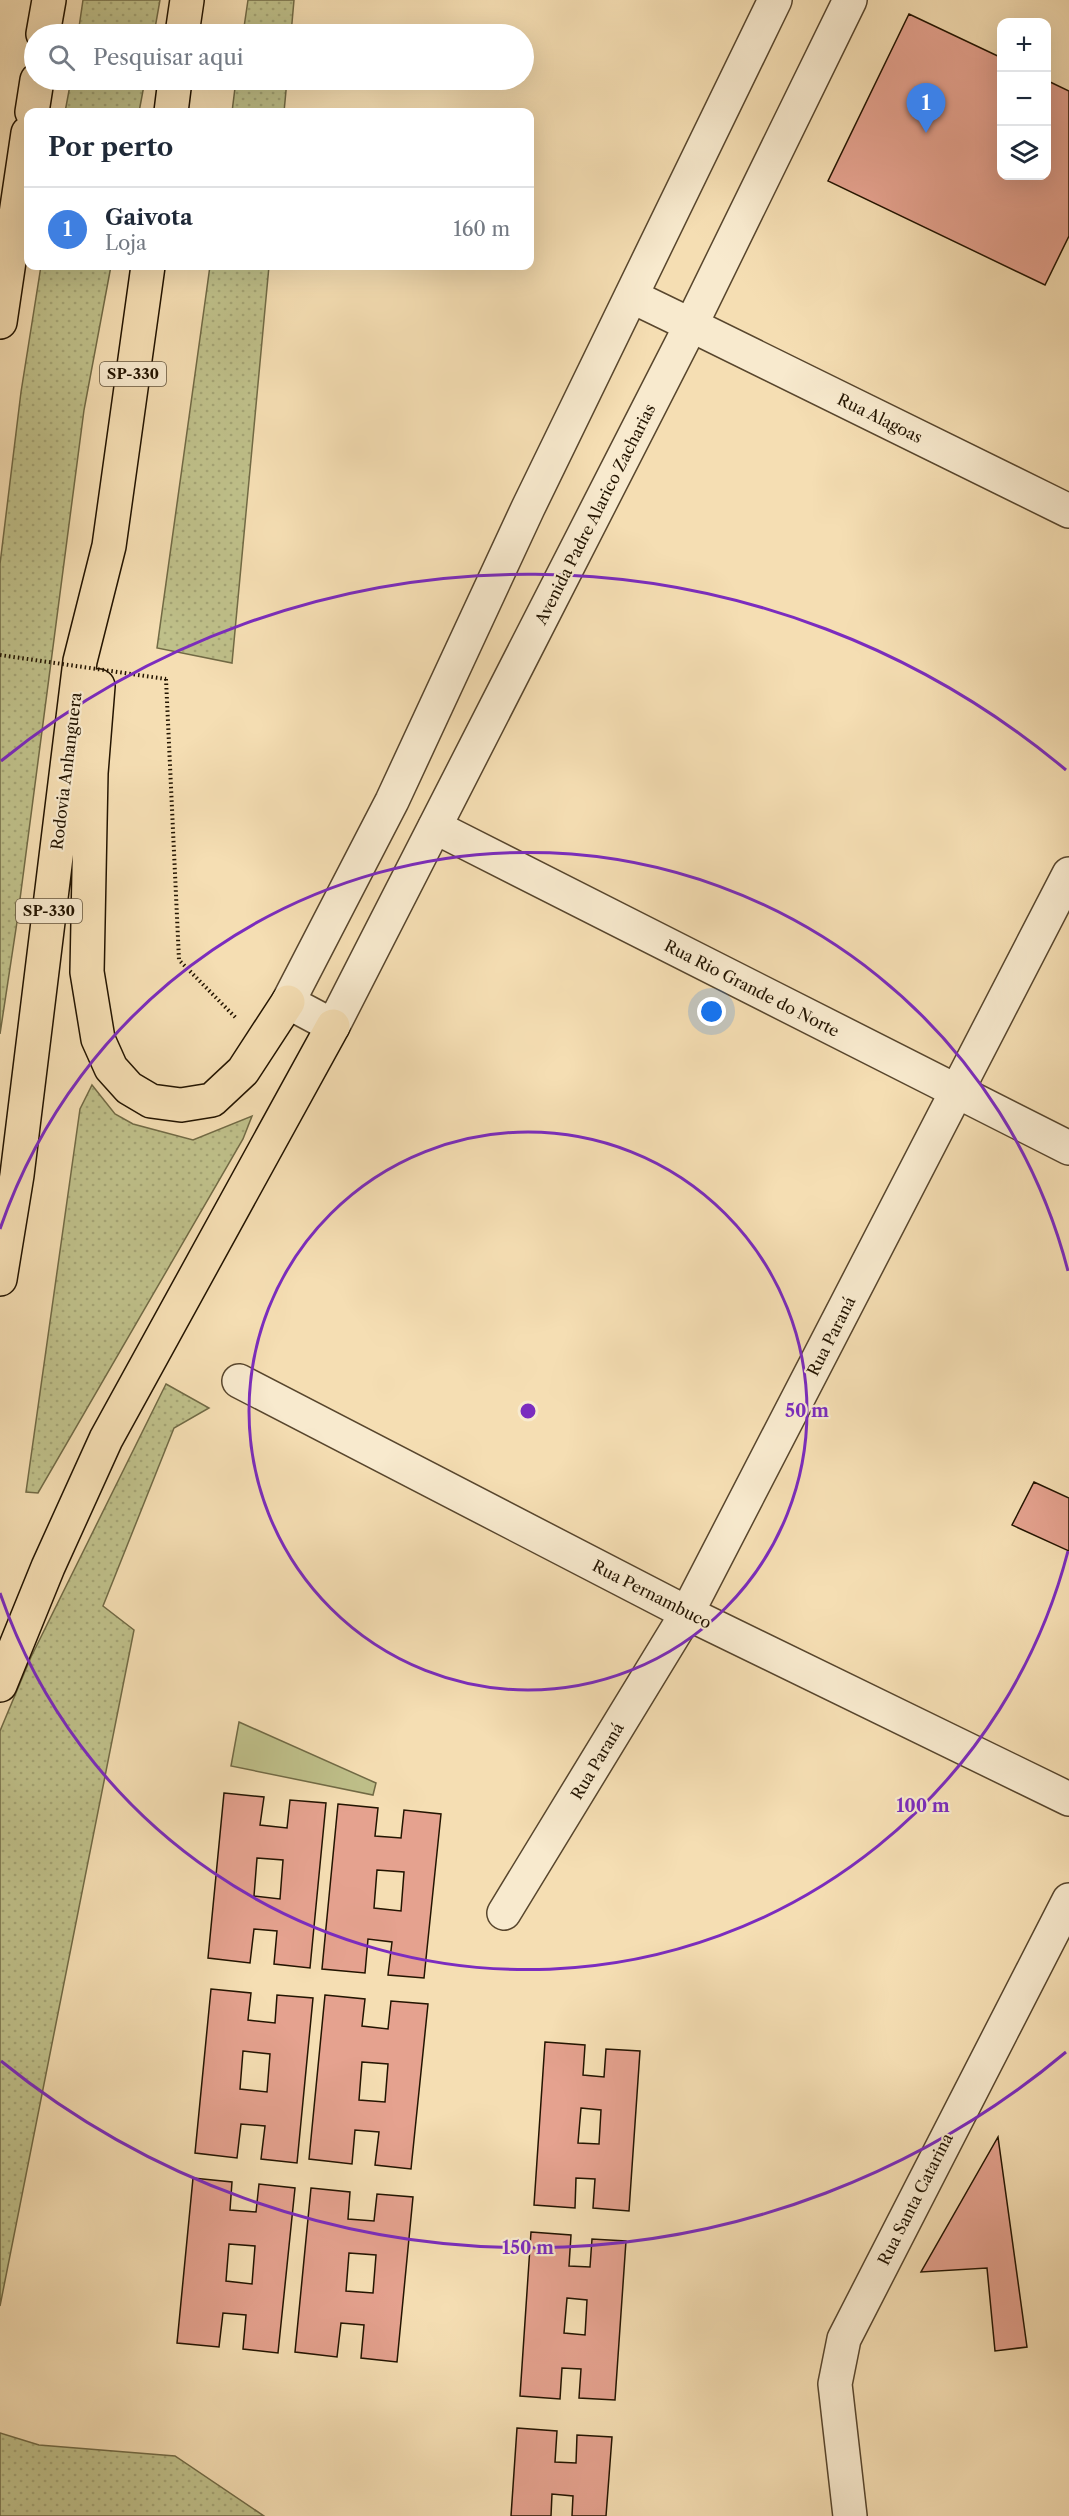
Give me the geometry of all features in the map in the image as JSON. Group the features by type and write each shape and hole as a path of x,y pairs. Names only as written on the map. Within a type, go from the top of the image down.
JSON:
{"highway":[{"path":"45,24 49,0"},
{"path":"183,24 187,0"},
{"path":"33,108 35,90"},
{"path":"172,108 174,90"},
{"path":"0,322 24,160"},
{"name":"Rodovia Anhanguera","path":"0,1279 17,1175 80,661 109,546 147,270"},
{"path":"109,546 90,820 87,972 98,1039 111,1068 129,1088 151,1101 181,1105 212,1100 243,1071 288,1002"},
{"path":"0,1685 48,1567 106,1439 333,1026"}],"street":[{"path":"333,1026 288,1002 392,801 528,508 775,0"},
{"name":"Avenida Padre Alarico Zacharias","path":"333,1026 691,325 850,0"},
{"name":"Rua Alagoas","path":"631,296 1069,511"},
{"name":"Rua Rio Grande do Norte","path":"392,801 435,827 1069,1148"},
{"name":"Rua Paraná","path":"504,1913 687,1613 1069,874"},
{"name":"Rua Pernambuco","path":"239,1381 687,1613 1069,1799"},
{"name":"Rua Santa Catarina","path":"850,2516 835,2384 838,2358 844,2339 1069,1900"}],"path":[{"path":"0,656 166,680 179,960 261,1043"}],"green space":[{"path":"83,0 160,0 156,24 79,24"},
{"path":"248,0 294,0 292,24 244,24"},
{"path":"69,90 143,90 140,108 66,108"},
{"path":"235,90 286,90 284,108 232,108"},
{"path":"40,270 110,270 84,410 17,922 0,1034 0,564 21,392"},
{"path":"209,270 269,270 232,663 157,648"},
{"path":"92,1085 115,1114 133,1124 193,1140 252,1116 243,1139 38,1493 26,1492 80,1109"},
{"path":"166,1384 209,1408 174,1428 103,1606 134,1630 0,2306 0,1731 31,1657"},
{"path":"239,1722 376,1783 373,1795 231,1766"},
{"path":"0,2433 39,2445 175,2456 264,2516 0,2516"}],"building":[{"path":"909,14 997,56 997,180 1051,180 1051,82 1069,91 1069,236 1045,285 828,181"},
{"path":"1034,1482 1069,1498 1069,1551 1012,1525"},
{"path":"224,1793 264,1797 260,1825 287,1828 290,1800 326,1803 310,1968 274,1964 277,1931 254,1929 250,1963 208,1958","holes":["257,1858 283,1860 280,1899 254,1896"]},
{"path":"338,1804 378,1808 375,1836 401,1838 404,1810 441,1814 424,1978 388,1975 392,1942 368,1939 365,1973 322,1969","holes":["377,1870 404,1872 401,1911 374,1908"]},
{"path":"211,1989 251,1993 248,2020 275,2023 277,1995 313,1998 297,2163 261,2159 265,2126 241,2124 237,2158 195,2153","holes":["243,2051 270,2054 267,2092 240,2089"]},
{"path":"325,1995 365,1999 362,2026 388,2029 391,2001 428,2004 411,2169 375,2165 379,2132 355,2130 352,2164 309,2159","holes":["362,2062 388,2064 385,2102 359,2100"]},
{"path":"545,2042 585,2045 583,2075 604,2077 606,2049 640,2051 629,2211 593,2208 595,2179 576,2178 575,2208 534,2205","holes":["581,2108 601,2110 599,2144 578,2143"]},
{"path":"998,2137 1027,2347 995,2351 987,2268 921,2272"},
{"path":"193,2178 232,2182 230,2210 256,2212 259,2184 295,2188 278,2353 243,2349 246,2315 223,2313 219,2347 177,2343","holes":["229,2244 255,2246 252,2284 226,2281"]},
{"path":"311,2188 350,2192 348,2219 374,2221 377,2194 413,2197 397,2362 361,2358 364,2325 341,2323 337,2357 295,2352","holes":["349,2253 376,2255 373,2293 346,2291"]},
{"path":"531,2232 571,2235 569,2266 590,2267 592,2239 626,2241 615,2400 579,2398 581,2369 562,2368 560,2399 520,2396","holes":["567,2298 587,2300 585,2335 564,2333"]},
{"path":"517,2428 557,2431 555,2462 576,2463 577,2435 612,2437 606,2516 572,2516 573,2496 552,2494 551,2516 511,2516"}],"place":[{"name":"Gaivota","path":"926,133"}]}
